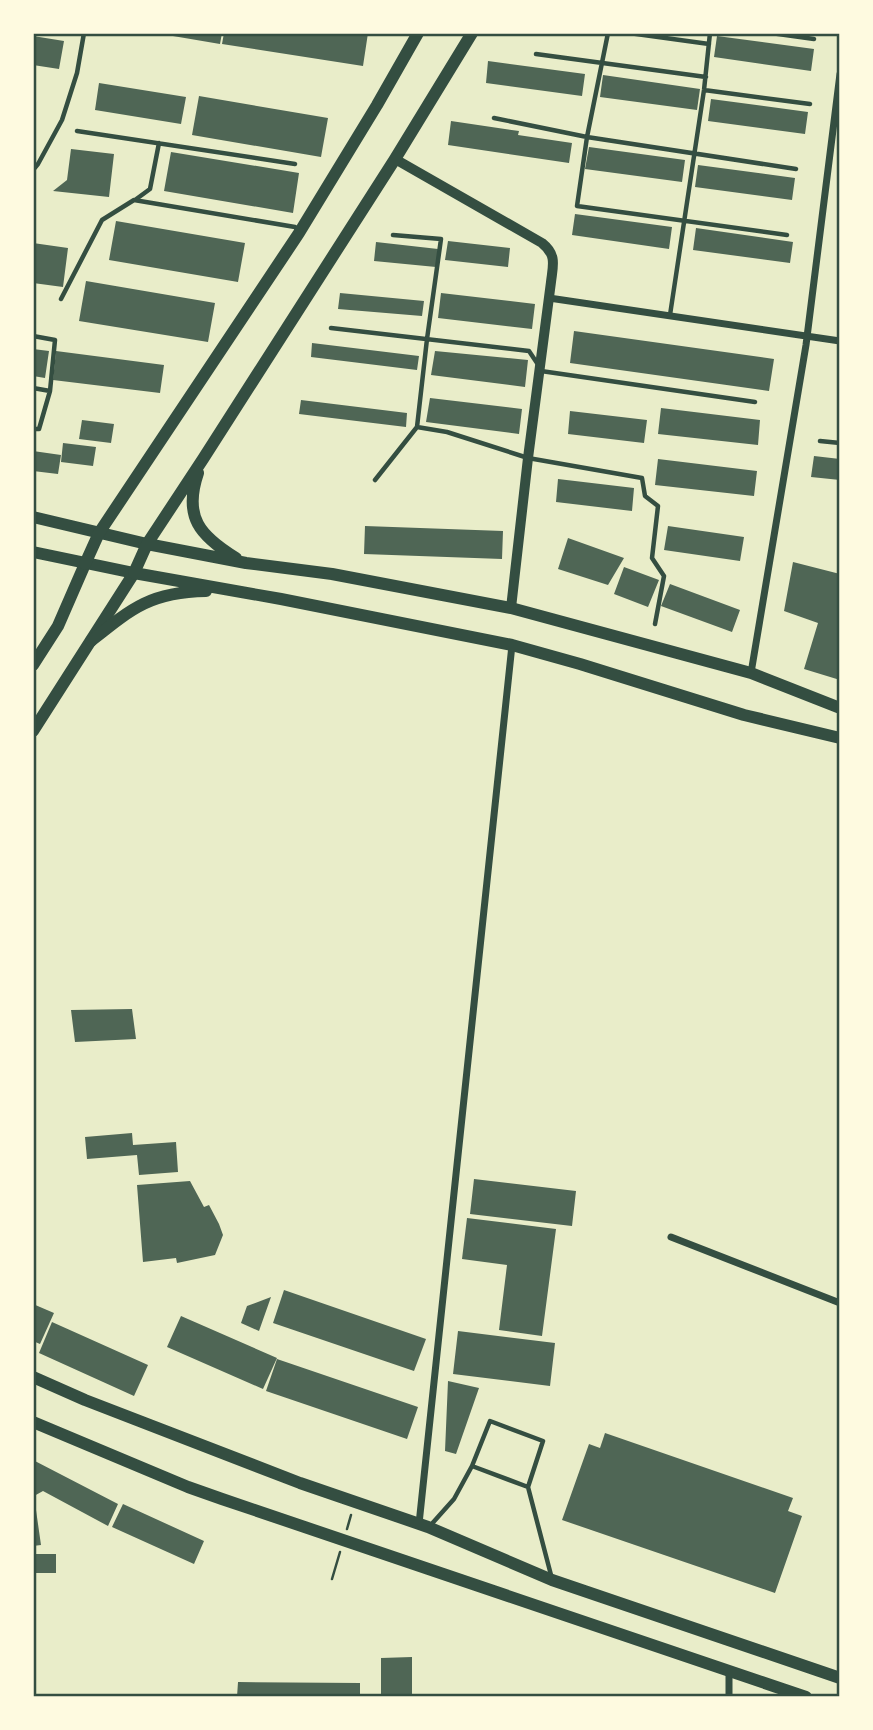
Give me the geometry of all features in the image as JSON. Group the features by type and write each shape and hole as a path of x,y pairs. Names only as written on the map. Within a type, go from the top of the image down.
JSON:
{"main road":[{"path":"33,665 58,626 99,533 299,233 418,33"},
{"path":"33,730 134,573 147,544 395,159 472,33"},
{"path":"203,460 192,499 194,515 210,539 246,563"},
{"path":"33,517 147,544 246,563 332,574 511,608 751,673 840,708"},
{"path":"33,552 512,645 744,715 840,738"},
{"path":"92,641 138,605 183,592 205,591 281,599"},
{"path":"33,1377 85,1400 300,1483 424,1526 552,1580 840,1678"},
{"path":"33,1422 222,1499 806,1697"}],"street":[{"path":"751,673 807,336 840,74"},
{"path":"395,159 548,248 552,253 549,298 511,608"},
{"path":"549,298 840,341"},
{"path":"424,1526 512,645"},
{"path":"671,1237 840,1303"},
{"path":"729,1671 729,1697"}],"lane":[{"path":"33,170 62,120 77,73 84,33"},
{"path":"608,33 587,137 577,206 787,235"},
{"path":"629,33 709,44"},
{"path":"670,316 706,77 710,33"},
{"path":"771,33 814,39"},
{"path":"536,54 706,77"},
{"path":"704,90 810,104"},
{"path":"494,118 587,137 796,169"},
{"path":"77,131 295,164"},
{"path":"61,299 102,220 150,189 159,143"},
{"path":"134,200 295,228 299,233"},
{"path":"375,480 417,427 441,239 393,235"},
{"path":"331,328 529,351 540,371 755,402"},
{"path":"33,336 54,340 50,391 39,429 33,429"},
{"path":"33,388 50,391"},
{"path":"417,427 447,432 528,458 642,478 645,496 659,506 652,558 664,576 655,624"},
{"path":"820,441 840,443"},
{"path":"424,1526 454,1499 472,1466 490,1421 543,1441 528,1487 552,1580"},
{"path":"472,1466 528,1487"}],"building":[{"path":"167,33 222,33 220,44"},
{"path":"224,33 368,33 363,66 222,44"},
{"path":"33,36 64,41 59,69 33,65"},
{"path":"717,36 814,49 811,71 714,57"},
{"path":"488,61 585,74 582,96 486,83"},
{"path":"603,75 700,89 697,110 600,97"},
{"path":"99,83 186,97 181,124 95,110"},
{"path":"199,96 328,118 321,157 192,135"},
{"path":"711,99 808,112 805,134 708,121"},
{"path":"451,121 519,131 518,135 572,143 569,163 448,145"},
{"path":"589,147 685,160 682,182 585,169"},
{"path":"71,149 114,154 109,197 53,191 67,180"},
{"path":"171,152 299,173 293,213 164,191"},
{"path":"698,165 795,178 792,200 695,187"},
{"path":"575,214 672,227 669,249 572,235"},
{"path":"116,221 245,243 238,282 109,260"},
{"path":"696,228 793,242 790,263 693,250"},
{"path":"448,241 510,248 508,267 445,260"},
{"path":"376,242 438,249 436,267 374,261"},
{"path":"33,243 68,248 63,287 33,283"},
{"path":"86,281 215,303 208,342 79,321"},
{"path":"340,293 424,301 422,316 338,309"},
{"path":"441,293 535,304 532,329 438,318"},
{"path":"574,331 774,359 769,391 570,363"},
{"path":"312,343 419,356 417,370 311,357"},
{"path":"33,349 49,351 45,378 33,376"},
{"path":"56,351 164,365 160,393 53,380"},
{"path":"435,351 528,360 525,387 431,375"},
{"path":"430,398 522,409 519,434 426,422"},
{"path":"301,400 407,413 406,427 299,414"},
{"path":"661,408 760,420 758,445 658,434"},
{"path":"570,411 647,420 644,443 568,434"},
{"path":"82,420 114,424 111,443 79,439"},
{"path":"63,443 96,447 93,466 61,462"},
{"path":"33,451 61,455 58,474 33,471"},
{"path":"814,456 840,459 840,480 811,477"},
{"path":"658,459 757,471 754,496 655,485"},
{"path":"558,479 634,488 632,511 556,502"},
{"path":"365,526 503,531 502,559 364,554"},
{"path":"668,526 744,537 740,561 664,550"},
{"path":"568,538 624,558 608,585 558,569"},
{"path":"793,562 840,574 840,680 804,669 818,623 784,611"},
{"path":"624,567 659,580 648,607 614,594"},
{"path":"670,584 740,610 732,632 661,606"},
{"path":"132,1009 136,1039 75,1042 71,1010"},
{"path":"132,1133 133,1145 176,1142 178,1172 139,1175 137,1155 87,1159 85,1137"},
{"path":"474,1179 576,1191 572,1226 470,1214"},
{"path":"190,1181 204,1207 209,1205 223,1235 215,1255 177,1263 176,1258 143,1262 137,1185"},
{"path":"467,1218 556,1229 542,1336 499,1330 507,1265 462,1259"},
{"path":"284,1290 426,1339 414,1371 273,1323"},
{"path":"271,1297 259,1331 241,1323 247,1306"},
{"path":"33,1304 54,1313 40,1344 33,1341"},
{"path":"181,1316 277,1358 263,1389 167,1347"},
{"path":"52,1322 148,1365 134,1396 39,1353"},
{"path":"458,1331 555,1343 550,1386 453,1374"},
{"path":"277,1359 418,1407 407,1439 266,1391"},
{"path":"448,1381 479,1388 456,1454 445,1451"},
{"path":"605,1433 793,1498 788,1511 802,1516 775,1593 562,1520 589,1444 600,1448"},
{"path":"33,1460 118,1504 108,1526 43,1491 34,1496 41,1545 33,1546"},
{"path":"123,1504 204,1541 194,1564 112,1527"},
{"path":"33,1554 56,1554 56,1573 33,1573"},
{"path":"412,1657 412,1697 381,1697 381,1658"},
{"path":"238,1682 360,1683 360,1697 237,1697"}]}
